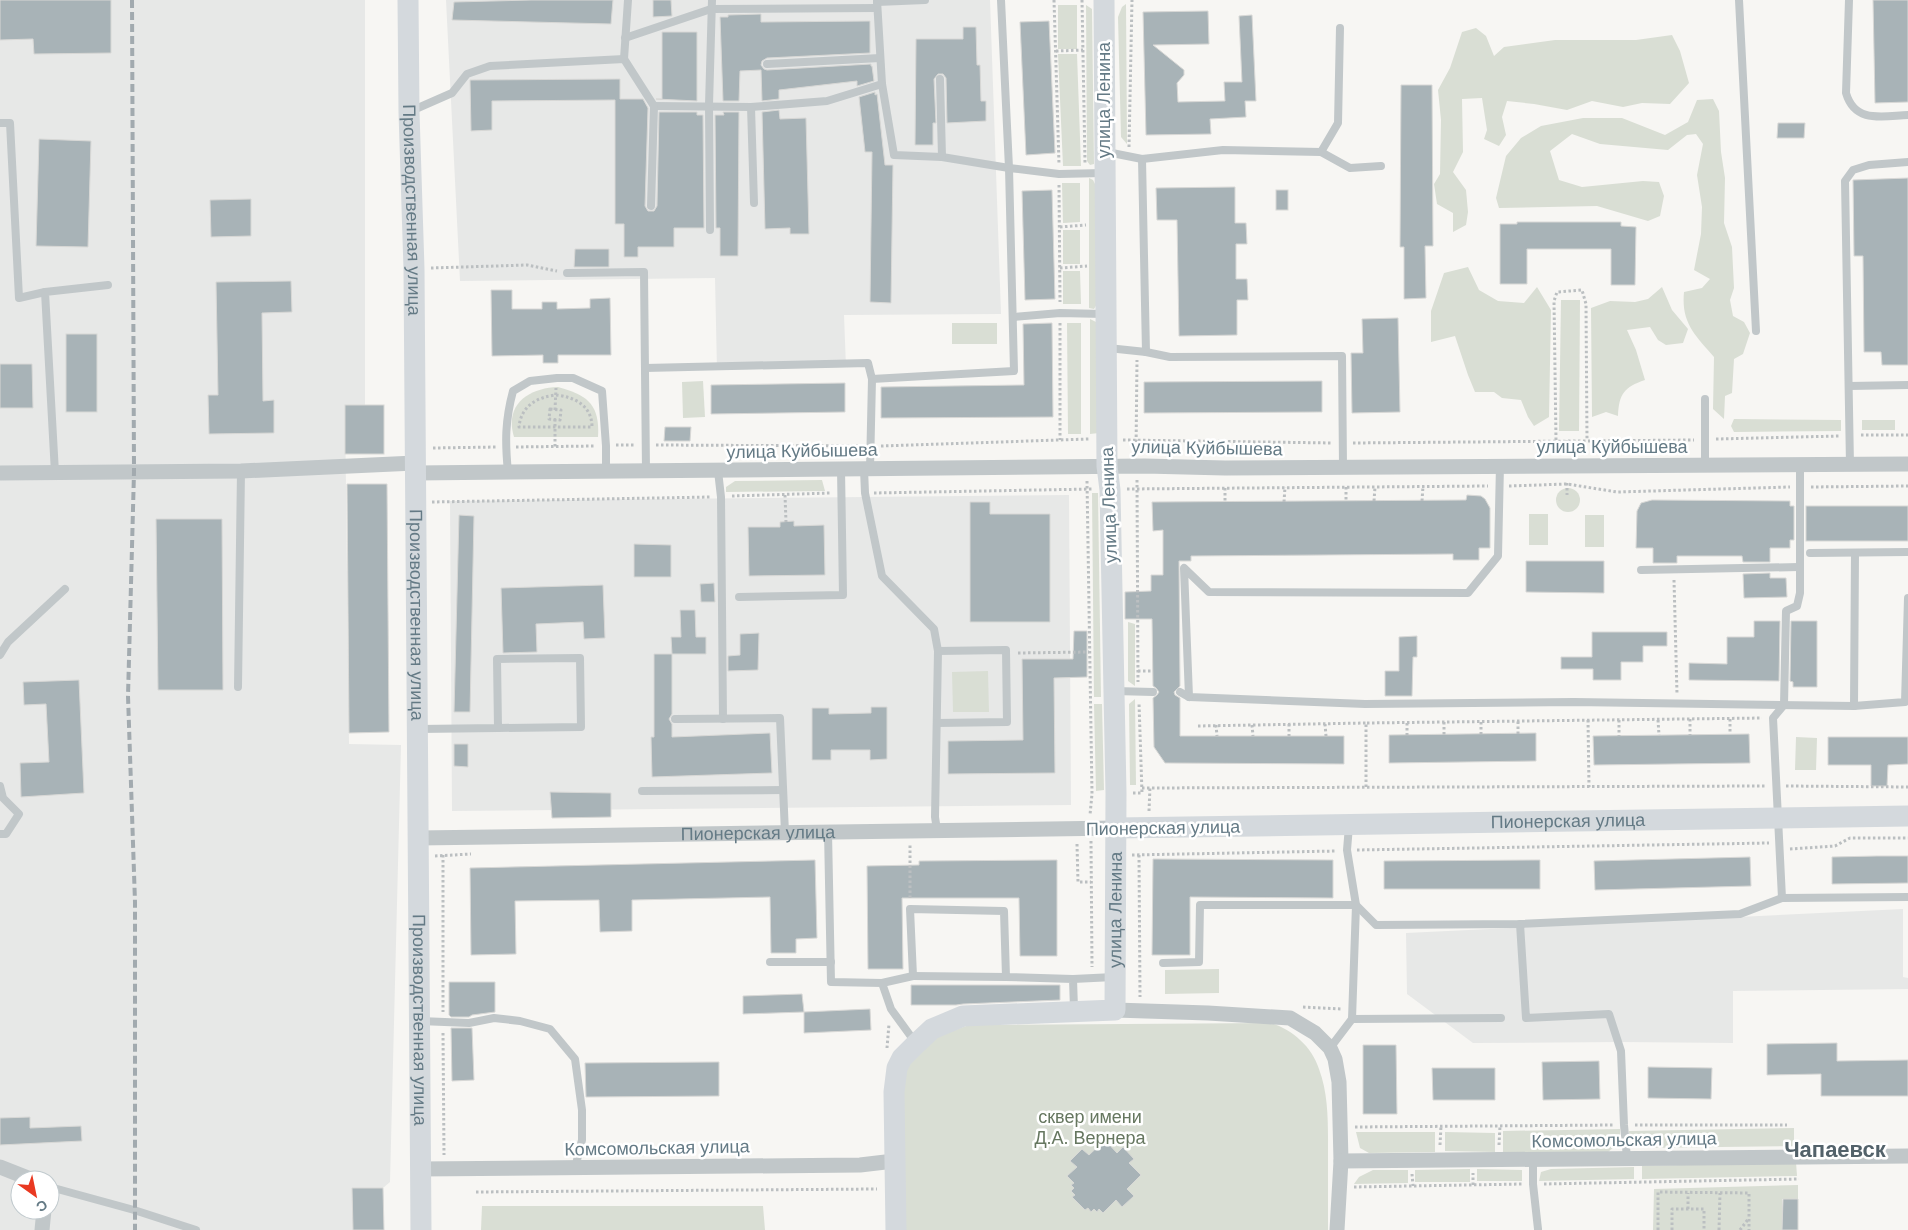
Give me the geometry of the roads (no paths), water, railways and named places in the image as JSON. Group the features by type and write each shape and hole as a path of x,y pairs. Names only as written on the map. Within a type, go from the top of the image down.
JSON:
{"street":[{"name":"Производственная улица","path":"408,0 414,269 419,1169 421,1230"},
{"name":"улица Ленина","path":"1104,0 1106,348 1097,439 1097,467 1110,490 1116,828 1115,1010"},
{"name":"улица Куйбышева","path":"0,474 241,471 415,462 508,472 1136,466 1225,468 1908,464"},
{"name":"Пионерская улица","path":"418,838 1908,816"},
{"path":"896,1230 894,1092 897,1068 902,1058 932,1029 963,1016 1115,1010 1290,1018 1315,1033 1330,1048 1335,1059 1339,1082 1341,1161 1337,1230"},
{"name":"Комсомольская улица","path":"1341,1161 1908,1156"},
{"name":"Комсомольская улица","path":"419,1169 860,1165 894,1161"}],"lane":[{"path":"628,0 624,59 654,106 651,206"},
{"path":"710,230 709,105 712,0"},
{"path":"625,38 712,9 877,4 925,0"},
{"path":"872,379 1014,371 1009,168 1001,0"},
{"path":"1739,0 1756,331"},
{"path":"1849,0 1846,93 1848,98 1856,110 1863,115 1908,115"},
{"path":"877,4 882,84 894,155 942,157 1059,174 1105,173"},
{"path":"1321,152 1338,123 1340,28"},
{"path":"767,64 880,58"},
{"path":"409,112 452,92 467,74 490,66 624,59"},
{"path":"940,79 942,157"},
{"path":"654,106 709,105 751,107 827,100 882,84"},
{"path":"751,107 754,204"},
{"path":"0,123 10,123 19,298 45,292 108,285"},
{"path":"1105,151 1142,159 1223,150 1321,152 1350,168 1381,166"},
{"path":"1142,159 1146,352"},
{"path":"1850,465 1851,435 1845,181 1853,170 1869,165 1908,162"},
{"path":"567,273 644,272 646,471"},
{"path":"45,292 54,473"},
{"path":"1014,317 1060,313 1106,314"},
{"path":"1106,348 1146,352 1170,358 1342,356 1343,467"},
{"path":"645,368 868,363 872,379 870,446 865,493 882,576 934,629 938,651 935,817 937,830"},
{"path":"508,472 506,446 507,415 514,391 530,381 573,378 602,391 606,472"},
{"path":"1849,386 1908,385"},
{"path":"1705,399 1705,466"},
{"path":"1189,697 1184,568 1210,592 1468,593 1498,556 1500,466"},
{"path":"1782,898 1773,718 1784,705 1786,611 1797,606 1800,593 1800,466"},
{"path":"739,597 843,595 841,469"},
{"path":"238,687 241,471"},
{"path":"718,471 721,497 723,719"},
{"path":"1810,553 1908,552"},
{"path":"1854,706 1855,553"},
{"path":"1640,570 1799,567"},
{"path":"0,655 8,642 65,588"},
{"path":"1180,692 1189,697 1365,704 1564,702 1854,706 1905,702 1908,598"},
{"path":"937,723 1007,722 1006,650 938,651"},
{"path":"417,729 581,727 580,658 497,659 498,728"},
{"path":"1114,691 1153,692"},
{"path":"675,719 780,718 785,833"},
{"path":"0,786 3,798 19,814 6,834 0,834"},
{"path":"642,791 783,790"},
{"path":"1330,1048 1352,1019 1356,905 1347,850 1349,825"},
{"path":"828,832 831,982 882,983 912,976 1073,979 1116,977"},
{"path":"1163,963 1199,962 1200,905 1356,905 1376,925 1520,924 1740,914 1782,898 1908,897"},
{"path":"912,976 910,909 1004,911 1006,977"},
{"path":"1520,924 1526,1018 1609,1014 1621,1051 1624,1125 1628,1158"},
{"path":"770,962 831,962"},
{"path":"1073,979 1074,1011"},
{"path":"882,983 891,1009 916,1044"},
{"path":"418,1021 469,1023 494,1018 520,1021 550,1029 575,1059 582,1110 582,1140 575,1168"},
{"path":"1352,1019 1501,1018"},
{"path":"1533,1160 1533,1184 1538,1229"},
{"path":"60,1190 134,1210 196,1230"}],"railway":[{"path":"132,0 134,472 128,696 135,902 135,1230"}],"district":[{"name":"Чапаевск","path":"1835,1149"}],"park label":[{"name":"сквер имени Д.А. Вернера","path":"1090,1127"}]}
